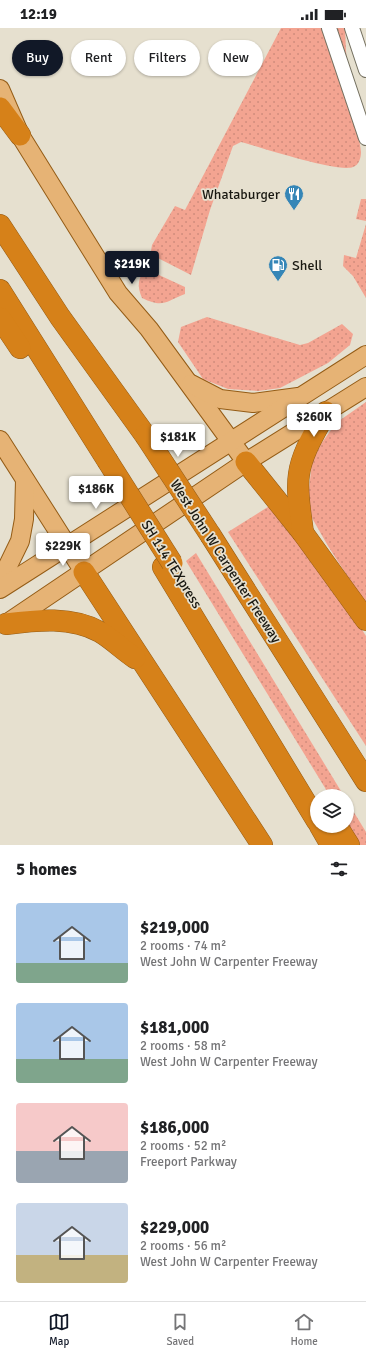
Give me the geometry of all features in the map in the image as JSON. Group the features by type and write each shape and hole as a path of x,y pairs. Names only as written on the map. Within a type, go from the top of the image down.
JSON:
{"highway":[{"path":"0,108 20,135"},
{"name":"West John W Carpenter Freeway","path":"0,225 60,316 145,435 211,536 366,781"},
{"path":"0,290 102,463 167,565 310,809"},
{"path":"0,318 102,463"},
{"path":"303,533 298,488 299,474 308,446 326,412"},
{"path":"246,462 303,533 366,620"},
{"name":"SH 114 TEXpress","path":"167,565 314,789"},
{"path":"84,572 262,845"},
{"path":"3,626 43,620 70,622 100,632 148,669"},
{"path":"324,833 331,845"},
{"path":"342,833 349,845"}],"main road":[{"path":"0,90 20,135 118,293 149,329 246,462"},
{"path":"0,589 231,443 366,355"},
{"path":"189,383 220,399 253,403 302,397"},
{"path":"3,626 246,462 366,387"},
{"path":"0,440 66,546 84,572"},
{"path":"0,582 20,541 24,519 25,480"}],"street":[{"path":"329,28 366,138"},
{"path":"352,28 366,70"}],"shaded area":[{"path":"281,28 345,28 349,92 352,113 359,137 361,152 360,159 355,166 345,168 316,163 241,142 233,146 210,210 191,275 152,255 152,245 175,206 185,210 256,76 263,76 263,62"},
{"path":"361,199 366,199 366,221 356,219"},
{"path":"366,224 366,298 353,276 343,266 344,255 356,258"},
{"path":"144,270 185,287 185,294 164,303 155,303 142,298 139,290 139,283 140,277"},
{"path":"207,317 300,345 308,343 342,324 353,334 350,345 328,363 280,388 258,391 228,389 203,379 178,342 181,327"},
{"path":"366,402 366,605 312,518 308,498 312,462 321,444 336,423"},
{"path":"271,505 333,585 366,636 366,746 228,532"},
{"path":"196,553 340,789 326,789 186,561"},
{"path":"354,812 366,832 366,845 360,845 353,833"}],"place":[{"name":"Whataburger","path":"294,211"},
{"name":"Shell","path":"278,282"}]}
